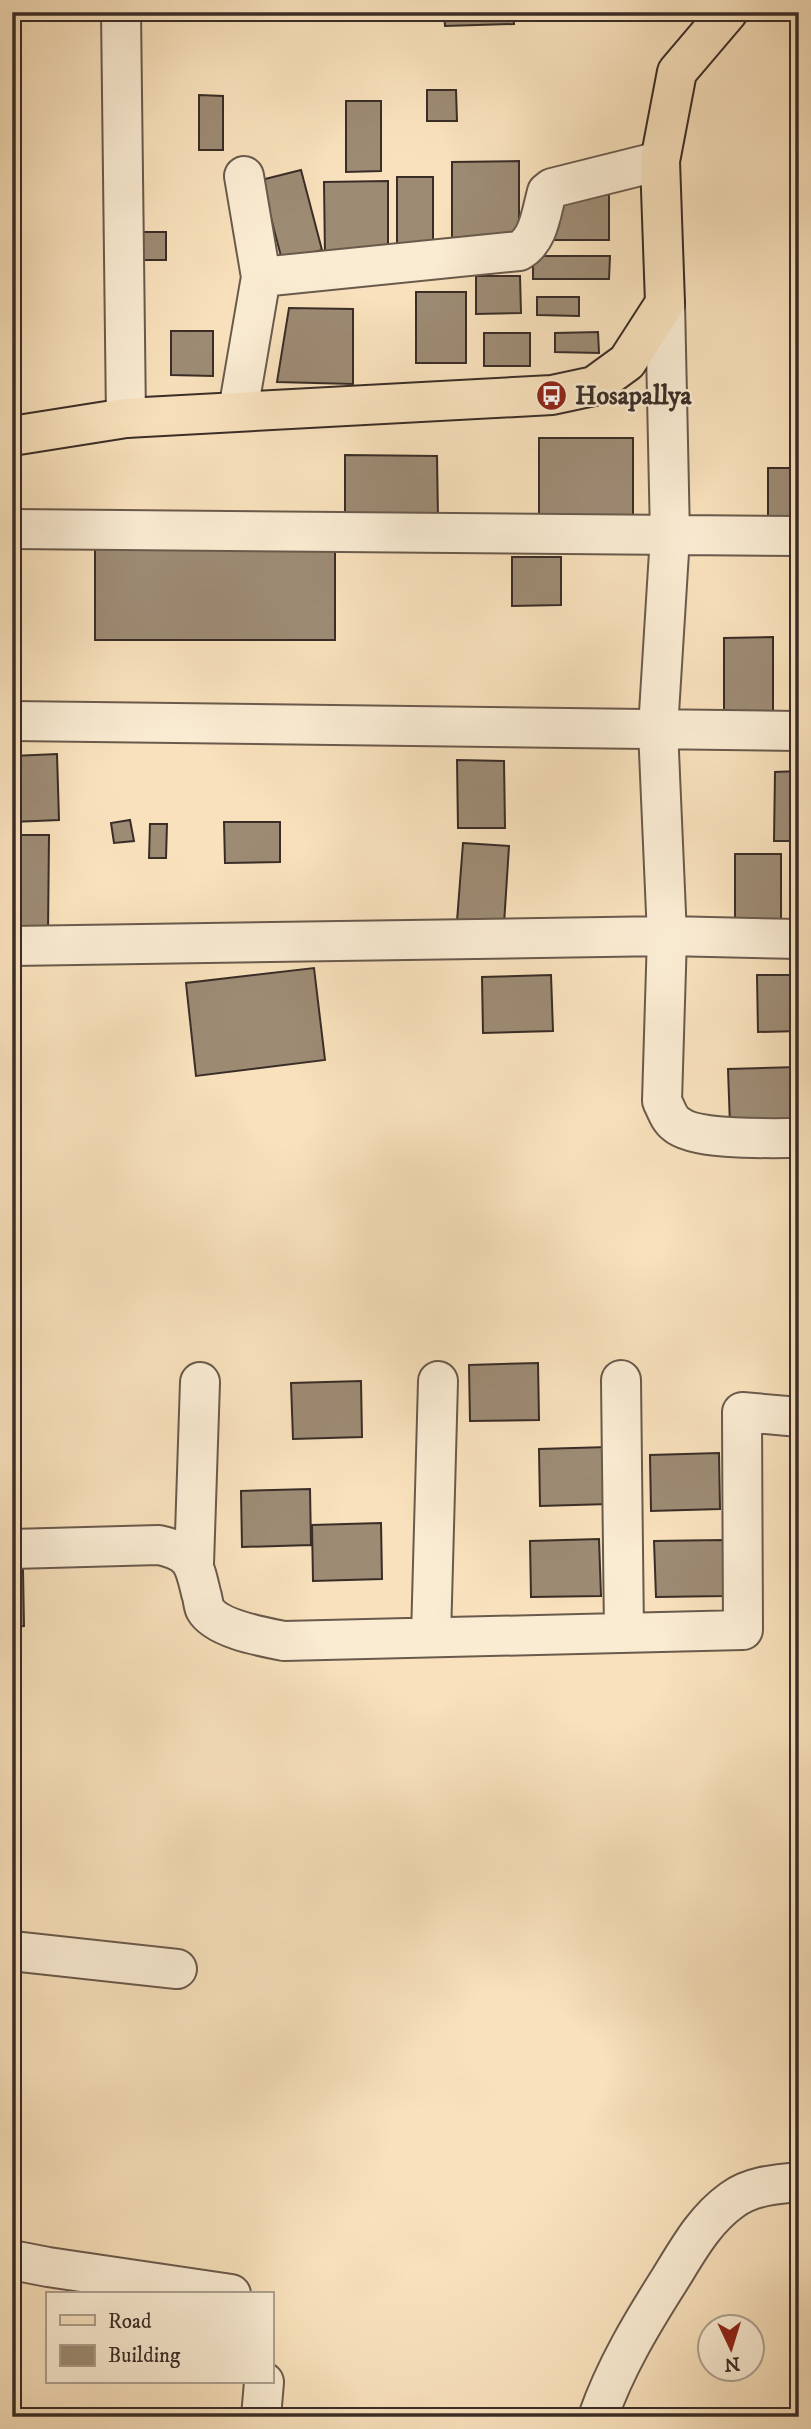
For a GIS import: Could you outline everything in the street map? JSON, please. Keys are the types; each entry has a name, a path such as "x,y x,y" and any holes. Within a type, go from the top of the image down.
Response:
{"main road":[{"path":"12,436 126,418 552,395 594,386 627,362 665,303 660,161 677,72 728,12"}],"street":[{"path":"121,12 126,418"},
{"path":"261,277 519,251 527,247 533,239 547,192 552,188 660,161"},
{"path":"238,411 261,277 244,176"},
{"path":"665,303 670,536 658,729 667,936 662,1101 674,1123 683,1130 712,1136 799,1138"},
{"path":"12,530 799,536"},
{"path":"12,721 799,730"},
{"path":"12,946 667,936 799,939"},
{"path":"621,1380 624,1633"},
{"path":"431,1637 438,1381"},
{"path":"200,1382 194,1564 206,1610 224,1624 250,1635 284,1641 743,1630 743,1412 799,1417"},
{"path":"12,1549 159,1545 181,1552 194,1564"},
{"path":"12,1951 177,1969"},
{"path":"598,2417 608,2388 640,2327 704,2225 734,2198 768,2184 799,2182"},
{"path":"12,2260 217,2292"},
{"path":"261,2417 264,2384"}],"building":[{"path":"444,12 513,12 514,24 445,26"},
{"path":"427,90 456,90 457,121 427,121"},
{"path":"199,95 223,96 223,150 199,150"},
{"path":"346,101 381,101 381,171 346,172"},
{"path":"519,161 519,240 452,240 452,162"},
{"path":"301,170 322,250 282,260 261,180"},
{"path":"397,177 433,177 433,248 397,248"},
{"path":"388,181 388,257 325,257 324,182"},
{"path":"609,194 609,240 541,240 558,200"},
{"path":"135,232 166,232 166,260 135,260"},
{"path":"533,256 610,256 609,279 533,279"},
{"path":"476,276 520,276 521,313 476,314"},
{"path":"416,292 466,292 466,363 416,363"},
{"path":"537,297 579,297 579,316 537,315"},
{"path":"289,308 353,309 353,384 277,382"},
{"path":"171,331 213,331 213,376 171,375"},
{"path":"598,332 599,353 555,352 555,333"},
{"path":"484,333 530,333 530,366 484,366"},
{"path":"539,438 633,438 633,525 539,526"},
{"path":"345,455 437,456 438,519 345,520"},
{"path":"768,468 799,468 799,517 768,517"},
{"path":"335,545 335,640 95,640 95,546"},
{"path":"512,557 561,557 561,605 512,606"},
{"path":"773,637 773,714 724,714 724,638"},
{"path":"57,754 59,820 12,822 12,756"},
{"path":"457,760 504,761 505,828 458,828"},
{"path":"799,771 799,841 774,841 775,772"},
{"path":"130,820 134,841 114,843 111,823"},
{"path":"224,822 280,822 280,862 225,863"},
{"path":"150,824 167,824 166,858 149,858"},
{"path":"12,835 49,835 48,933 12,933"},
{"path":"463,843 509,846 504,924 457,921"},
{"path":"735,854 781,854 781,922 735,922"},
{"path":"314,968 325,1060 196,1076 186,983"},
{"path":"551,975 553,1031 483,1033 482,977"},
{"path":"757,975 799,975 799,1031 758,1032"},
{"path":"797,1067 799,1124 730,1125 728,1069"},
{"path":"538,1363 539,1420 470,1421 469,1365"},
{"path":"361,1381 362,1437 293,1439 291,1383"},
{"path":"608,1447 609,1504 540,1506 539,1449"},
{"path":"719,1453 720,1509 651,1511 650,1455"},
{"path":"310,1489 311,1545 242,1547 241,1491"},
{"path":"381,1523 382,1579 313,1581 312,1525"},
{"path":"599,1539 601,1596 531,1597 530,1541"},
{"path":"723,1540 725,1596 656,1597 654,1541"},
{"path":"23,1570 24,1626 12,1627 12,1571"}],"place":[{"name":"Hosapallya","path":"552,395"}]}
